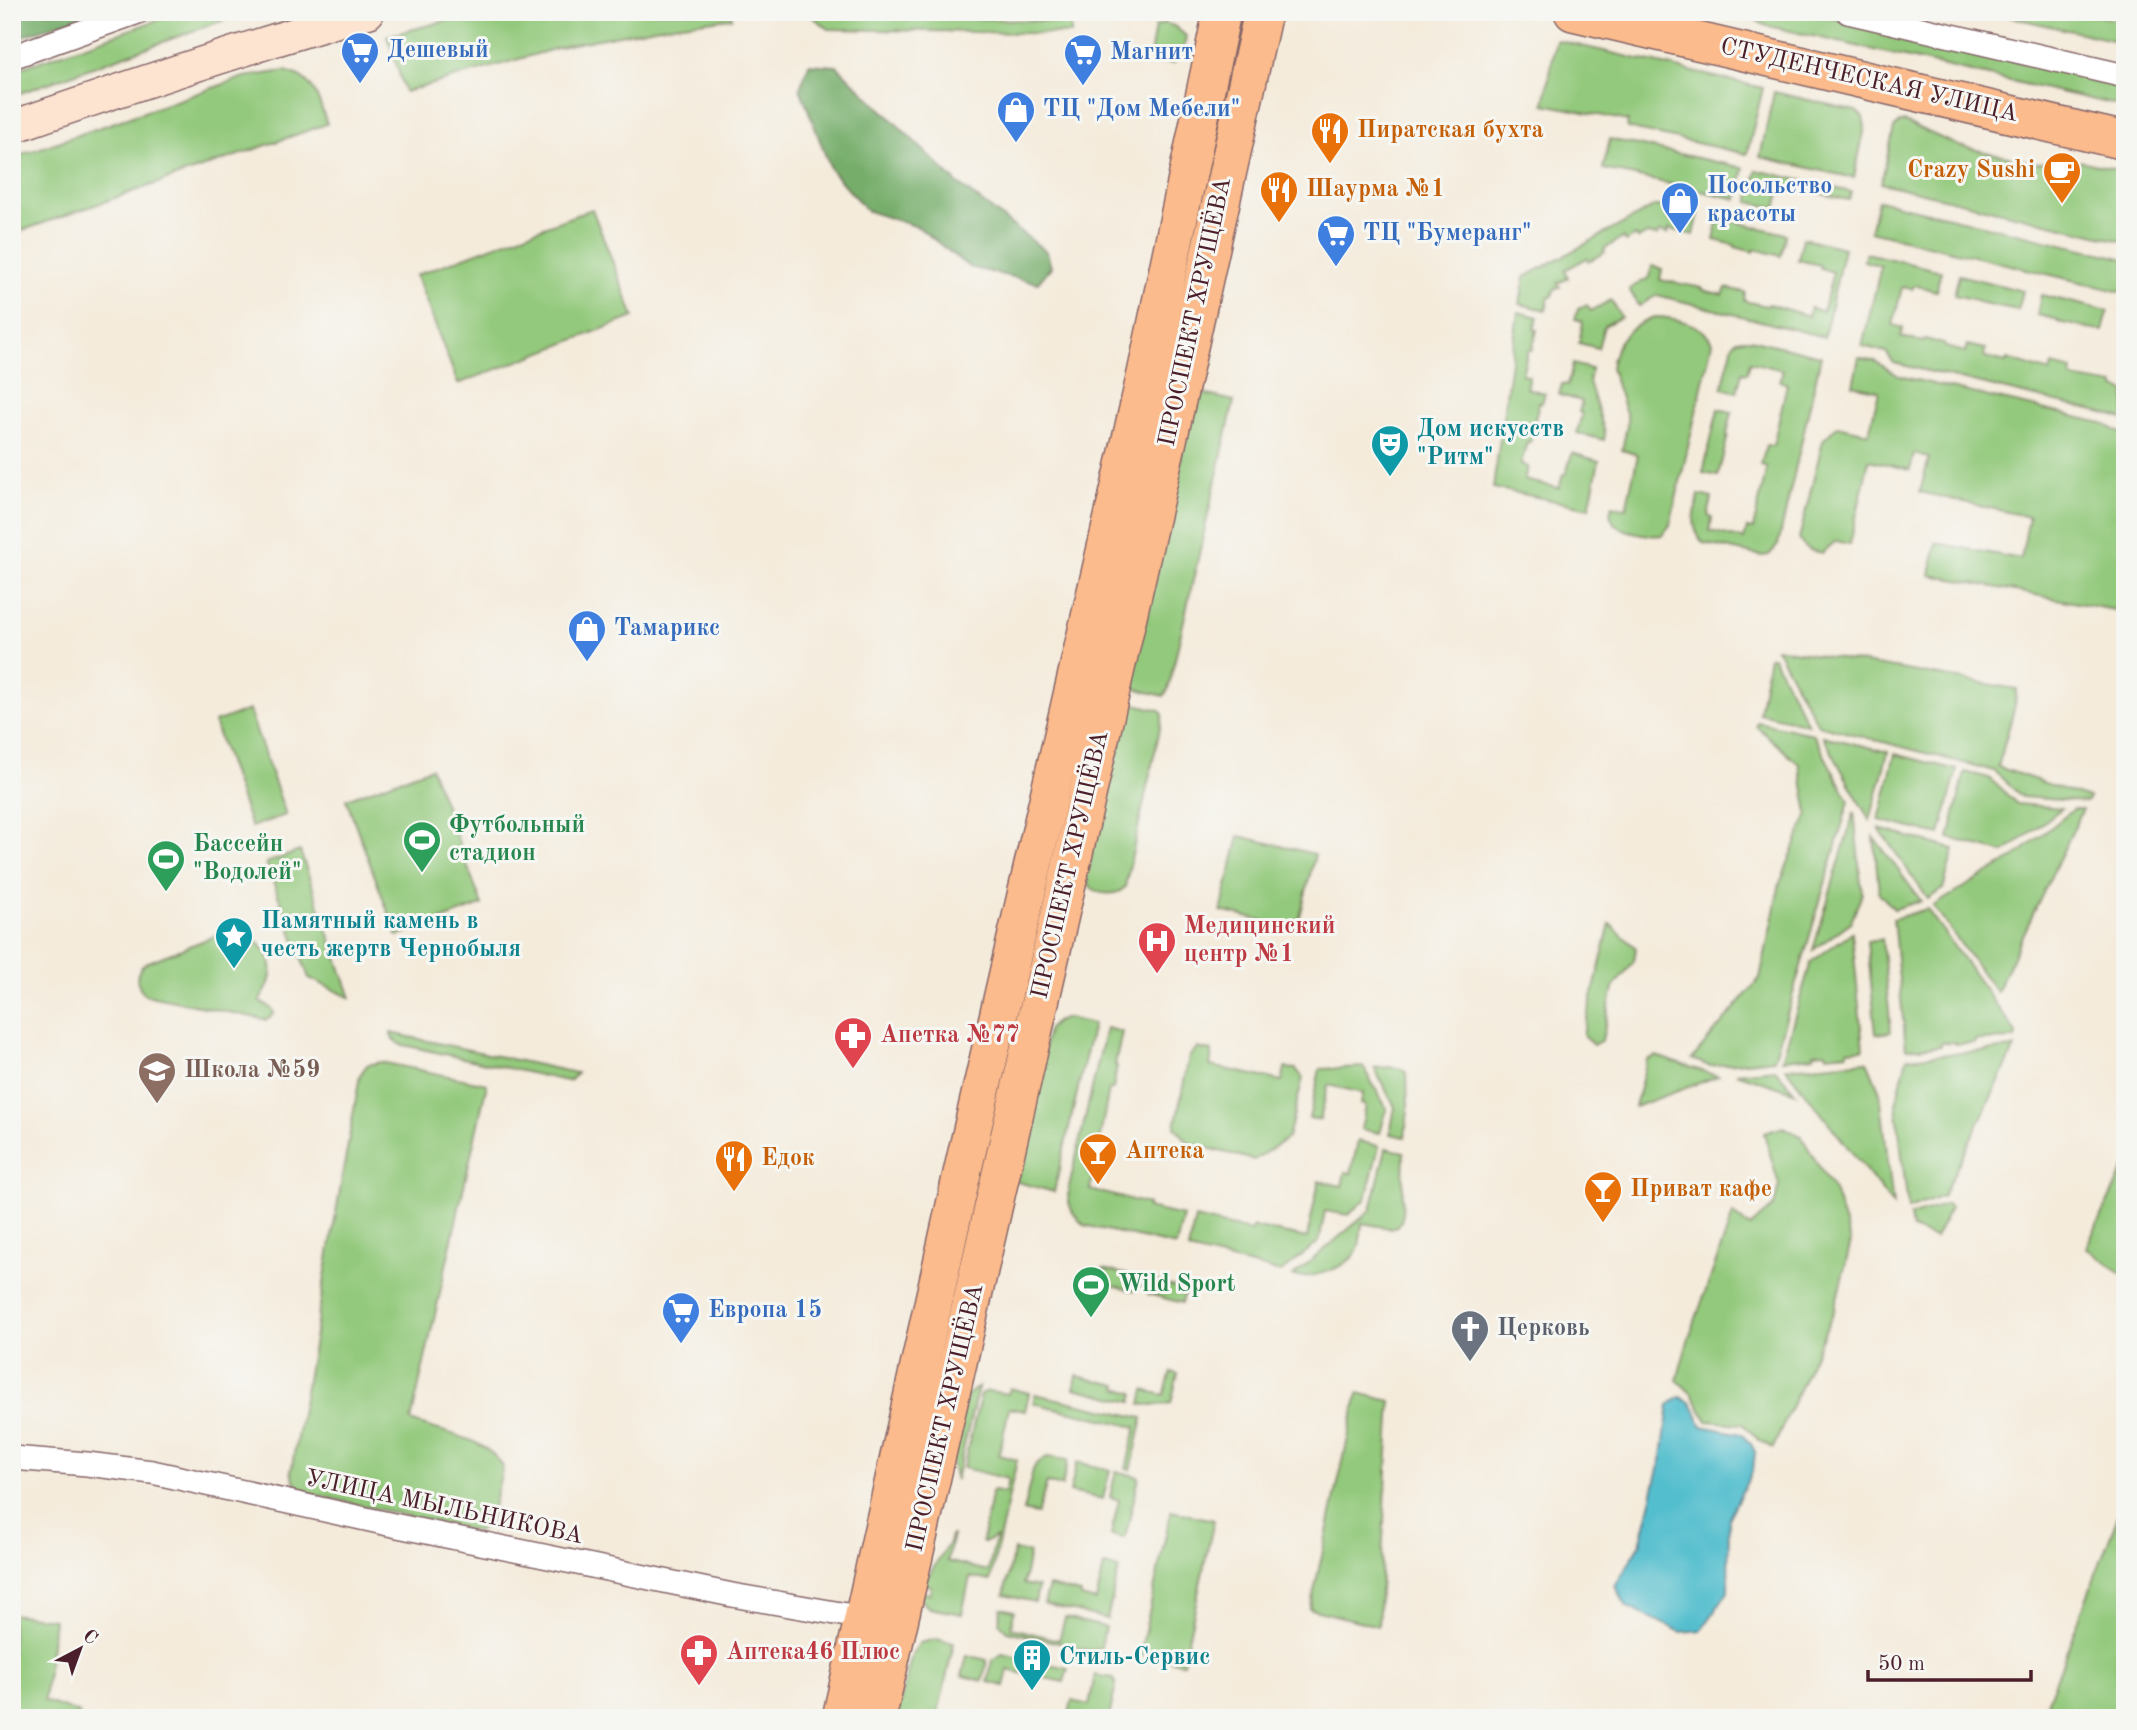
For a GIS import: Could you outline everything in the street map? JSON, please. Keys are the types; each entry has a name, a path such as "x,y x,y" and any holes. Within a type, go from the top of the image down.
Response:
{"main road":[{"path":"12,127 112,92 368,12"},
{"name":"ПРОСПЕКТ ХРУЩЁВА","path":"877,1718 882,1620 931,1312 1146,373 1222,12"},
{"name":"ПРОСПЕКТ ХРУЩЁВА","path":"841,1718 882,1620 1181,383 1263,12"},
{"name":"СТУДЕНЧЕСКАЯ УЛИЦА","path":"1573,12 2125,141"}],"street":[{"path":"12,57 138,12"},
{"path":"1848,12 2125,76"},
{"name":"УЛИЦА МЫЛЬНИКОВА","path":"12,1458 152,1472 732,1595 882,1620"}],"green space":[{"path":"12,12 93,12 12,40"},
{"path":"180,12 246,12 12,96 12,71"},
{"path":"480,12 731,12 732,18 665,26 568,45 405,92 387,36"},
{"path":"806,12 1071,22 1071,34 829,29"},
{"path":"1743,12 1803,12 2125,86 2125,107 1764,25"},
{"path":"1988,12 2081,12 2125,22 2125,43"},
{"path":"1164,23 1174,26 1186,36 1183,54 1173,63 1158,62 1150,55 1155,27"},
{"path":"1556,40 1763,88 1747,154 1627,128 1628,121 1544,104"},
{"path":"809,64 837,66 957,183 1047,252 1051,267 1038,283 969,267 918,227 867,211 831,170 800,88"},
{"path":"285,71 303,78 314,90 327,124 12,234 12,158 244,77"},
{"path":"1774,92 1856,111 1863,117 1865,127 1854,178 1760,157"},
{"path":"1905,122 1959,146 2035,163 2080,161 2125,171 2125,242 1881,183 1894,128"},
{"path":"1610,139 1744,168 1737,199 1603,169"},
{"path":"1757,170 1851,192 1849,200 1782,185 1776,208 1749,202"},
{"path":"1878,200 2125,259 2125,293 1870,231"},
{"path":"1655,206 1699,213 1694,235 1669,229 1668,234 1647,234 1638,239 1636,236 1625,242 1623,238 1589,261 1587,258 1565,270 1568,278 1558,283 1560,287 1549,297 1546,310 1520,304 1525,277"},
{"path":"592,209 634,317 458,384 416,275"},
{"path":"1719,218 1786,234 1781,256 1755,249 1754,252 1714,240"},
{"path":"1803,238 1844,248 1824,337 1657,295 1639,306 1629,289 1650,277 1652,266 1662,269 1660,280 1703,288 1723,295 1726,288 1745,292 1744,301 1767,306 1769,304 1808,316 1810,308 1823,311 1833,272 1820,268 1820,265 1798,260"},
{"path":"1866,253 1941,271 1936,291 1914,285 1912,289 1902,287 1893,325 1903,328 1901,337 1923,342 1925,339 1965,352 1967,345 1985,349 1984,357 2006,362 2007,359 2050,372 2052,365 2072,370 2071,378 2115,385 2115,388 2125,391 2125,420 1894,363 1886,352 1862,346 1881,266 1864,261"},
{"path":"1959,275 2023,291 2018,310 1954,295"},
{"path":"2041,295 2108,311 2103,331 2037,315"},
{"path":"1611,300 1621,317 1604,326 1598,348 1579,343 1583,322 1575,319 1578,309 1587,305 1591,311"},
{"path":"1518,312 1538,317 1532,350 1528,350 1522,374 1529,376 1526,388 1545,393 1542,403 1539,402 1530,442 1527,442 1521,464 1528,467 1524,480 1559,488 1572,453 1599,461 1589,508 1493,488"},
{"path":"1654,317 1670,318 1696,326 1709,336 1712,343 1670,525 1662,535 1638,533 1619,527 1610,513 1612,506 1626,508 1638,455 1622,450 1627,417 1611,368 1613,358 1619,342 1630,330"},
{"path":"1743,339 1821,356 1778,545 1769,555 1762,556 1703,543 1695,525 1699,495 1712,498 1708,516 1712,518 1710,531 1744,539 1747,528 1753,529 1767,467 1761,465 1766,445 1773,446 1787,384 1780,381 1783,370 1750,362 1747,373 1742,372 1737,392 1722,388 1733,344"},
{"path":"1859,357 1875,361 1899,376 2102,423 2123,434 2125,612 1930,575 1936,543 2021,559 2029,517 1920,492 1929,458 1914,454 1910,470 1869,460 1850,544 1836,541 1822,553 1803,546 1799,539 1823,440 1837,426 1869,433 1879,391 1853,385"},
{"path":"1573,364 1591,369 1589,382 1605,433 1604,440 1577,433 1582,401 1559,395 1562,384 1568,385"},
{"path":"1195,392 1234,401 1168,690 1164,696 1136,689 1131,684"},
{"path":"1718,409 1732,412 1718,476 1703,473"},
{"path":"1776,648 2017,689 1998,767 2089,798 2087,802 2022,797 1994,771 1818,725"},
{"path":"1769,657 1773,657 1808,724 1759,713"},
{"path":"1130,703 1160,710 1163,715 1125,887 1107,894 1093,889 1085,874 1126,705"},
{"path":"249,710 286,815 251,827 214,722"},
{"path":"1757,722 1813,734 1849,801 1774,1059 1709,1066 1692,1059 1760,978 1780,883 1808,813 1799,764 1756,726"},
{"path":"1823,736 1888,752 1870,820 1862,807"},
{"path":"1895,754 1957,770 1940,835 1879,820"},
{"name":"Футбольный стадион","path":"431,768 482,905 397,936 346,799"},
{"path":"1965,772 1989,778 2017,804 2062,808 2004,853 1949,838"},
{"path":"2074,809 2083,809 1996,992 1933,906 2012,859"},
{"path":"1854,812 1862,893 1851,922 1813,950"},
{"path":"1879,829 1954,849 1943,889 1928,899"},
{"path":"1239,836 1315,854 1297,929 1221,911"},
{"path":"1874,837 1921,901 1894,909 1879,893"},
{"path":"300,851 351,998 309,978 266,863"},
{"path":"1927,909 2016,1033 2015,1039 1941,1043 1941,1046 1906,1049 1893,919"},
{"path":"1610,924 1636,948 1634,961 1613,988 1602,1040 1593,1045 1583,1034"},
{"path":"236,932 258,943 270,959 270,979 259,1001 270,1007 274,1013 267,1020 145,995 142,991 138,974 146,963 220,934"},
{"path":"1852,932 1863,1049 1782,1059 1811,962"},
{"path":"1882,939 1891,1032 1876,1034 1867,941"},
{"path":"1067,1018 1093,1024 1054,1192 1014,1181 1048,1029"},
{"path":"1106,1028 1122,1032 1113,1089 1109,1089 1090,1190 1148,1204 1147,1208 1183,1216 1176,1246 1084,1225 1070,1206 1068,1191"},
{"path":"391,1033 577,1073 571,1080 566,1081 399,1044 392,1038"},
{"path":"1197,1048 1212,1051 1210,1066 1282,1081 1285,1068 1296,1069 1303,1078 1288,1138 1254,1160 1189,1143 1175,1127 1189,1057"},
{"path":"2015,1048 1943,1196 1908,1209 1896,1103 1907,1058"},
{"path":"1656,1056 1718,1076 1635,1107 1647,1060"},
{"path":"1867,1061 1880,1092 1893,1205 1786,1068"},
{"path":"381,1062 487,1084 411,1421 475,1442 495,1457 503,1467 489,1523 477,1532 303,1492 291,1472 360,1075 367,1065"},
{"path":"1363,1067 1387,1109 1380,1133 1361,1129 1366,1106 1361,1104 1363,1093 1328,1085 1320,1120 1309,1118 1320,1069"},
{"path":"1374,1068 1402,1069 1407,1074 1408,1109 1405,1137 1390,1134 1395,1107"},
{"path":"1775,1069 1796,1093 1736,1073"},
{"path":"1783,1127 1801,1136 1834,1191 1851,1242 1834,1311 1773,1448 1759,1440 1743,1424 1707,1421 1692,1394 1677,1380 1733,1214 1750,1227 1774,1206 1779,1185 1764,1133"},
{"path":"1358,1141 1379,1146 1366,1199 1348,1215 1325,1211 1319,1242 1281,1272 1188,1250 1195,1218 1251,1231 1253,1227 1307,1238 1319,1181 1342,1186 1345,1172 1351,1173"},
{"path":"1386,1148 1404,1152 1402,1219 1398,1226 1389,1228 1362,1223 1358,1247 1346,1262 1319,1274 1293,1276 1371,1210"},
{"path":"2125,1166 2125,1276 2086,1248"},
{"path":"1947,1204 1951,1207 1935,1238 1912,1229 1910,1216"},
{"path":"1103,1269 1145,1279 1144,1287 1137,1285 1135,1291 1101,1282"},
{"path":"1152,1281 1185,1290 1182,1303 1148,1294"},
{"path":"1171,1372 1178,1374 1171,1403 1151,1406 1141,1404 1144,1390 1164,1395"},
{"path":"1077,1376 1118,1385 1117,1388 1134,1393 1132,1402 1074,1388"},
{"path":"978,1387 956,1480 949,1453 967,1395"},
{"path":"1010,1388 1029,1393 1025,1411 1009,1408 999,1455 1017,1460 990,1581 970,1577 962,1614 929,1608 921,1600 921,1593 930,1594 931,1586 923,1584 949,1543 951,1535 947,1561 988,1571 996,1537 982,1542 992,1491 1005,1493 1008,1479 963,1468 981,1394 988,1391 1008,1394"},
{"path":"1358,1393 1391,1401 1378,1626 1310,1609"},
{"path":"1035,1394 1143,1418 1131,1470 1126,1469 1136,1427 1033,1403"},
{"path":"1047,1457 1068,1460 1062,1486 1047,1483 1037,1514 1023,1511 1033,1470 1036,1464"},
{"path":"1077,1462 1110,1470 1103,1499 1070,1492"},
{"path":"1116,1471 1139,1477 1125,1538 1111,1535 1119,1500 1110,1497"},
{"path":"2125,1497 2125,1718 2076,1718 2046,1706"},
{"path":"1171,1511 1214,1520 1183,1663 1140,1654"},
{"path":"1014,1550 1029,1553 1023,1584 1038,1587 1035,1602 1004,1595"},
{"path":"1104,1566 1119,1569 1107,1619 1044,1604 1049,1586 1081,1594 1081,1597 1096,1601"},
{"path":"1001,1608 1014,1611 1011,1628 1059,1640 1065,1618 1105,1627 1101,1647 1093,1651 1007,1631 999,1623"},
{"path":"12,1614 54,1619 44,1701 79,1713 78,1718 12,1718"},
{"path":"936,1639 954,1643 937,1718 897,1718 912,1654 920,1643"},
{"path":"1002,1654 1068,1668 1064,1682 1040,1677 1041,1670 1032,1665 1026,1667 1024,1674 1008,1670 1004,1686 988,1682 992,1660"},
{"path":"967,1655 987,1660 983,1681 962,1676"},
{"path":"1095,1675 1112,1678 1116,1684 1109,1718 1068,1718 1072,1701 1089,1705"}],"water":[{"path":"1680,1397 1691,1403 1702,1426 1741,1434 1755,1452 1753,1470 1729,1517 1728,1591 1702,1630 1681,1632 1627,1607 1615,1586 1640,1545 1662,1456 1669,1405"}],"place":[{"name":"Дешевый","path":"360,85"},
{"name":"Магнит","path":"1083,87"},
{"name":"ТЦ \"Дом Мебели\"","path":"1016,144"},
{"name":"Пиратская бухта","path":"1330,165"},
{"name":"Crazy Sushi","path":"2062,205"},
{"name":"Шаурма №1","path":"1279,224"},
{"name":"Посольство красоты","path":"1680,235"},
{"name":"ТЦ \"Бумеранг\"","path":"1336,268"},
{"name":"Дом искусств \"Ритм\"","path":"1390,478"},
{"name":"Тамарикс","path":"587,663"},
{"name":"Футбольный стадион","path":"422,874"},
{"name":"Бассейн \"Водолей\"","path":"166,893"},
{"name":"Памятный камень в честь жертв Чернобыля","path":"234,970"},
{"name":"Медицинский центр №1","path":"1157,975"},
{"name":"Апетка №77","path":"853,1070"},
{"name":"Школа №59","path":"157,1105"},
{"name":"Аптека","path":"1098,1186"},
{"name":"Едок","path":"734,1193"},
{"name":"Приват кафе","path":"1603,1224"},
{"name":"Wild Sport","path":"1091,1319"},
{"name":"Европа 15","path":"681,1345"},
{"name":"Церковь","path":"1470,1363"},
{"name":"Аптека46 Плюс","path":"699,1687"},
{"name":"Стиль-Сервис","path":"1032,1692"}]}
